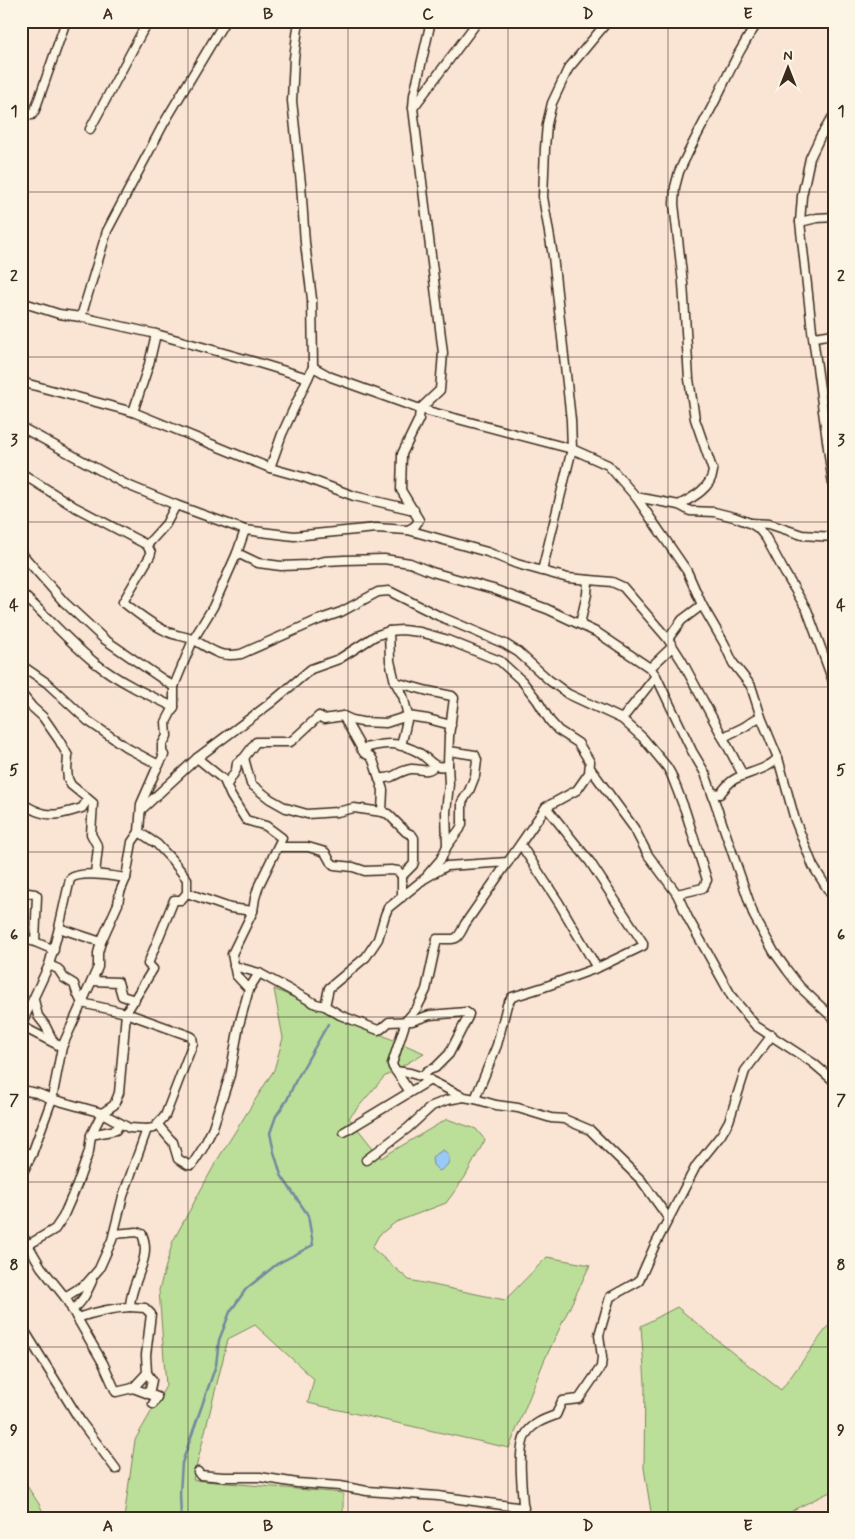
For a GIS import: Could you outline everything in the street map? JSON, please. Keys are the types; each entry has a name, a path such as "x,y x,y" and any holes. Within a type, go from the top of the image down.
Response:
{"street":[{"path":"21,114 32,115 35,110 66,21"},
{"path":"90,129 142,32 150,21"},
{"path":"81,317 107,231 164,123 225,21"},
{"path":"270,468 282,434 313,367 312,299 303,227 301,184 292,101 294,58 300,21"},
{"path":"408,530 415,526 419,520 401,490 402,454 419,419 420,409 440,390 444,353 413,108 414,94 431,21"},
{"path":"413,108 478,21"},
{"path":"542,571 572,449 571,420 553,256 543,197 544,148 552,103 568,68 608,21"},
{"path":"679,505 692,498 708,485 712,478 713,470 695,419 689,379 684,291 674,204 674,187 678,172 722,88 735,58 759,21"},
{"path":"834,115 820,137 810,158 802,196 800,222 812,330 834,492"},
{"path":"800,222 834,217"},
{"path":"21,302 59,314 81,317 156,334 308,378"},
{"path":"133,412 149,364 156,334"},
{"path":"814,337 834,334"},
{"path":"313,367 331,377 420,409 572,449 608,465 636,496 687,572 702,605 733,663 750,686 778,758 795,820 812,866 834,899"},
{"path":"21,382 133,412 270,468 306,478 354,496 414,510"},
{"path":"826,428 828,416 834,414"},
{"path":"21,427 125,484 245,530 294,536 376,528 408,530 487,552 517,564 568,578 612,582 623,587 668,639 743,775"},
{"path":"21,473 73,506 147,545 151,553 150,556 123,602 146,619 169,632 193,640 216,654 231,656 241,654 318,620 341,612 378,592 389,591 439,616 505,644 518,652 549,680 568,694 622,719 643,738 667,767 684,810 707,880 703,888 677,894"},
{"path":"636,496 679,505 690,511 714,512 734,517 758,528 766,538 807,610 833,679 834,692"},
{"path":"147,545 166,524 176,505"},
{"path":"750,523 769,524 802,535 834,537"},
{"path":"766,538 766,530 769,524"},
{"path":"21,1176 32,1154 52,1099 62,1047 98,967 98,954 101,942 118,904 120,892 126,878 132,842 138,832 141,804 164,755 162,745 167,736 166,722 174,708 174,687 193,640 212,606 237,553 245,530"},
{"path":"21,553 64,602 104,639 174,687"},
{"path":"237,553 258,563 281,566 307,565 326,561 384,559 410,563 432,572 493,589 547,609 598,633 650,668 656,676 692,751 705,773 754,916 774,952 800,987 834,1019"},
{"path":"580,624 587,594 588,580"},
{"path":"21,593 95,663 115,677 174,708"},
{"path":"668,639 682,620 702,605"},
{"path":"389,631 390,661 395,682 403,696 408,716 401,746"},
{"path":"141,810 197,758 311,670 339,659 375,636 389,631 420,632 446,639 500,662 522,681 558,730 578,743 590,762 589,773 577,790 546,807 466,924 460,936 448,940 437,939 426,990 417,1008 406,1021 392,1064 410,1092"},
{"path":"650,668 672,647"},
{"path":"21,665 47,683 88,721 129,749 159,765"},
{"path":"622,719 656,676"},
{"path":"395,682 428,692 454,697 448,764 447,846"},
{"path":"21,696 43,717 59,740 68,756 68,779 71,785 93,805 91,834 98,847 95,874"},
{"path":"227,785 236,770 237,763 244,758 256,742 290,742 319,716 324,719 343,716 362,722 386,722 408,716 428,718 451,725"},
{"path":"343,716 361,749 373,760 383,790 382,812"},
{"path":"723,738 754,719 761,717"},
{"path":"361,749 376,745 401,746 418,752 434,766 448,764"},
{"path":"424,879 441,859 447,846 460,829 462,824 462,802 473,784 477,760 475,755 449,751"},
{"path":"197,758 220,776 246,820 266,826 282,837 260,885 253,911 232,954 237,977 249,989"},
{"path":"244,758 252,784 270,800 292,811 307,814 337,812 354,808 388,814 414,838 413,865 402,876"},
{"path":"713,793 720,794 734,780 771,765 778,758"},
{"path":"379,779 406,770 430,771 434,766"},
{"path":"590,768 634,828 648,855 677,894 688,918 732,997 756,1026 813,1063 834,1081"},
{"path":"21,804 41,813 59,815 82,808 88,800"},
{"path":"475,1099 497,1045 507,1005 512,997 597,968 644,944 590,862 546,807"},
{"path":"28,1245 55,1229 63,1217 86,1160 91,1135 102,1113 114,1105 119,1093 126,1013 152,969 148,964 174,900 181,900 187,893 187,879 172,860 156,844 138,832"},
{"path":"521,845 559,902 597,968"},
{"path":"278,848 308,847 326,852 334,865 353,867 365,871 398,871 402,876 402,897"},
{"path":"325,1006 330,988 366,957 378,939 388,908 424,879 448,866 508,862"},
{"path":"62,1047 21,1026 34,1000 54,950 70,879 72,876 95,874 126,878"},
{"path":"21,892 35,894 36,896 34,942"},
{"path":"187,893 230,908 253,911"},
{"path":"59,928 101,942"},
{"path":"21,938 54,950"},
{"path":"49,965 58,969 64,978 74,984 82,1003"},
{"path":"234,966 259,973 316,1004 325,1006 340,1015 378,1030 389,1022 418,1020 430,1015 445,1013 466,1012 469,1014 449,1054 435,1068 427,1071 426,1079 410,1092 344,1132"},
{"path":"158,1125 170,1140 174,1142 178,1159 188,1165 192,1165 212,1130 230,1075 239,1025 249,989 259,973"},
{"path":"92,981 118,982 122,996 135,1000"},
{"path":"34,1000 38,1016 53,1041"},
{"path":"82,1003 126,1013 190,1036 193,1040 164,1116 158,1125 147,1129 118,1127 91,1135"},
{"path":"198,1472 200,1475 260,1477 367,1491 438,1496 524,1508 521,1454 526,1434 541,1420 556,1414 562,1401 579,1399 601,1367 600,1335 608,1301 612,1296 639,1281 696,1166 721,1135 729,1121 745,1071 772,1035"},
{"path":"396,1071 410,1073 426,1079 464,1098"},
{"path":"21,1090 102,1113 118,1127"},
{"path":"366,1160 408,1128 432,1106 448,1100 475,1099 496,1105 518,1108 551,1118 564,1119 590,1130 641,1180 669,1218"},
{"path":"72,1310 86,1296 94,1276 104,1259 114,1234 123,1196 147,1129"},
{"path":"21,1151 32,1154"},
{"path":"114,1234 136,1232 142,1234 145,1242 145,1254 130,1307"},
{"path":"21,1233 42,1267 65,1297 116,1392 133,1388 147,1373"},
{"path":"65,1297 82,1287 94,1276"},
{"path":"77,1318 98,1311 130,1307 145,1308 151,1314 147,1348 147,1373 152,1380 148,1394"},
{"path":"21,1325 81,1422 116,1469"},
{"path":"133,1388 156,1397 153,1404"}],"green space":[{"path":"274,989 424,1053 384,1077 349,1118 381,1158 447,1119 476,1129 485,1140 465,1177 446,1203 396,1222 379,1235 372,1248 409,1280 505,1300 547,1257 590,1265 544,1361 509,1448 308,1403 314,1379 255,1325 228,1339 193,1480 343,1493 343,1518 124,1518 135,1440 166,1386 159,1290 173,1241 216,1162 274,1070 283,1038"},
{"path":"677,1307 781,1390 829,1325 834,1324 834,1492 832,1491 793,1510 789,1518 652,1518 644,1468 645,1383 641,1326"},
{"path":"21,1477 39,1504 46,1518 21,1518"}],"water":[{"path":"443,1150 448,1156 449,1162 439,1171 433,1165 432,1157"}],"waterway":[{"path":"181,1518 182,1463 216,1365 219,1340 230,1312 246,1289 277,1264 313,1245 308,1215 281,1175 270,1133 276,1116 287,1100 295,1082 328,1024"}]}
